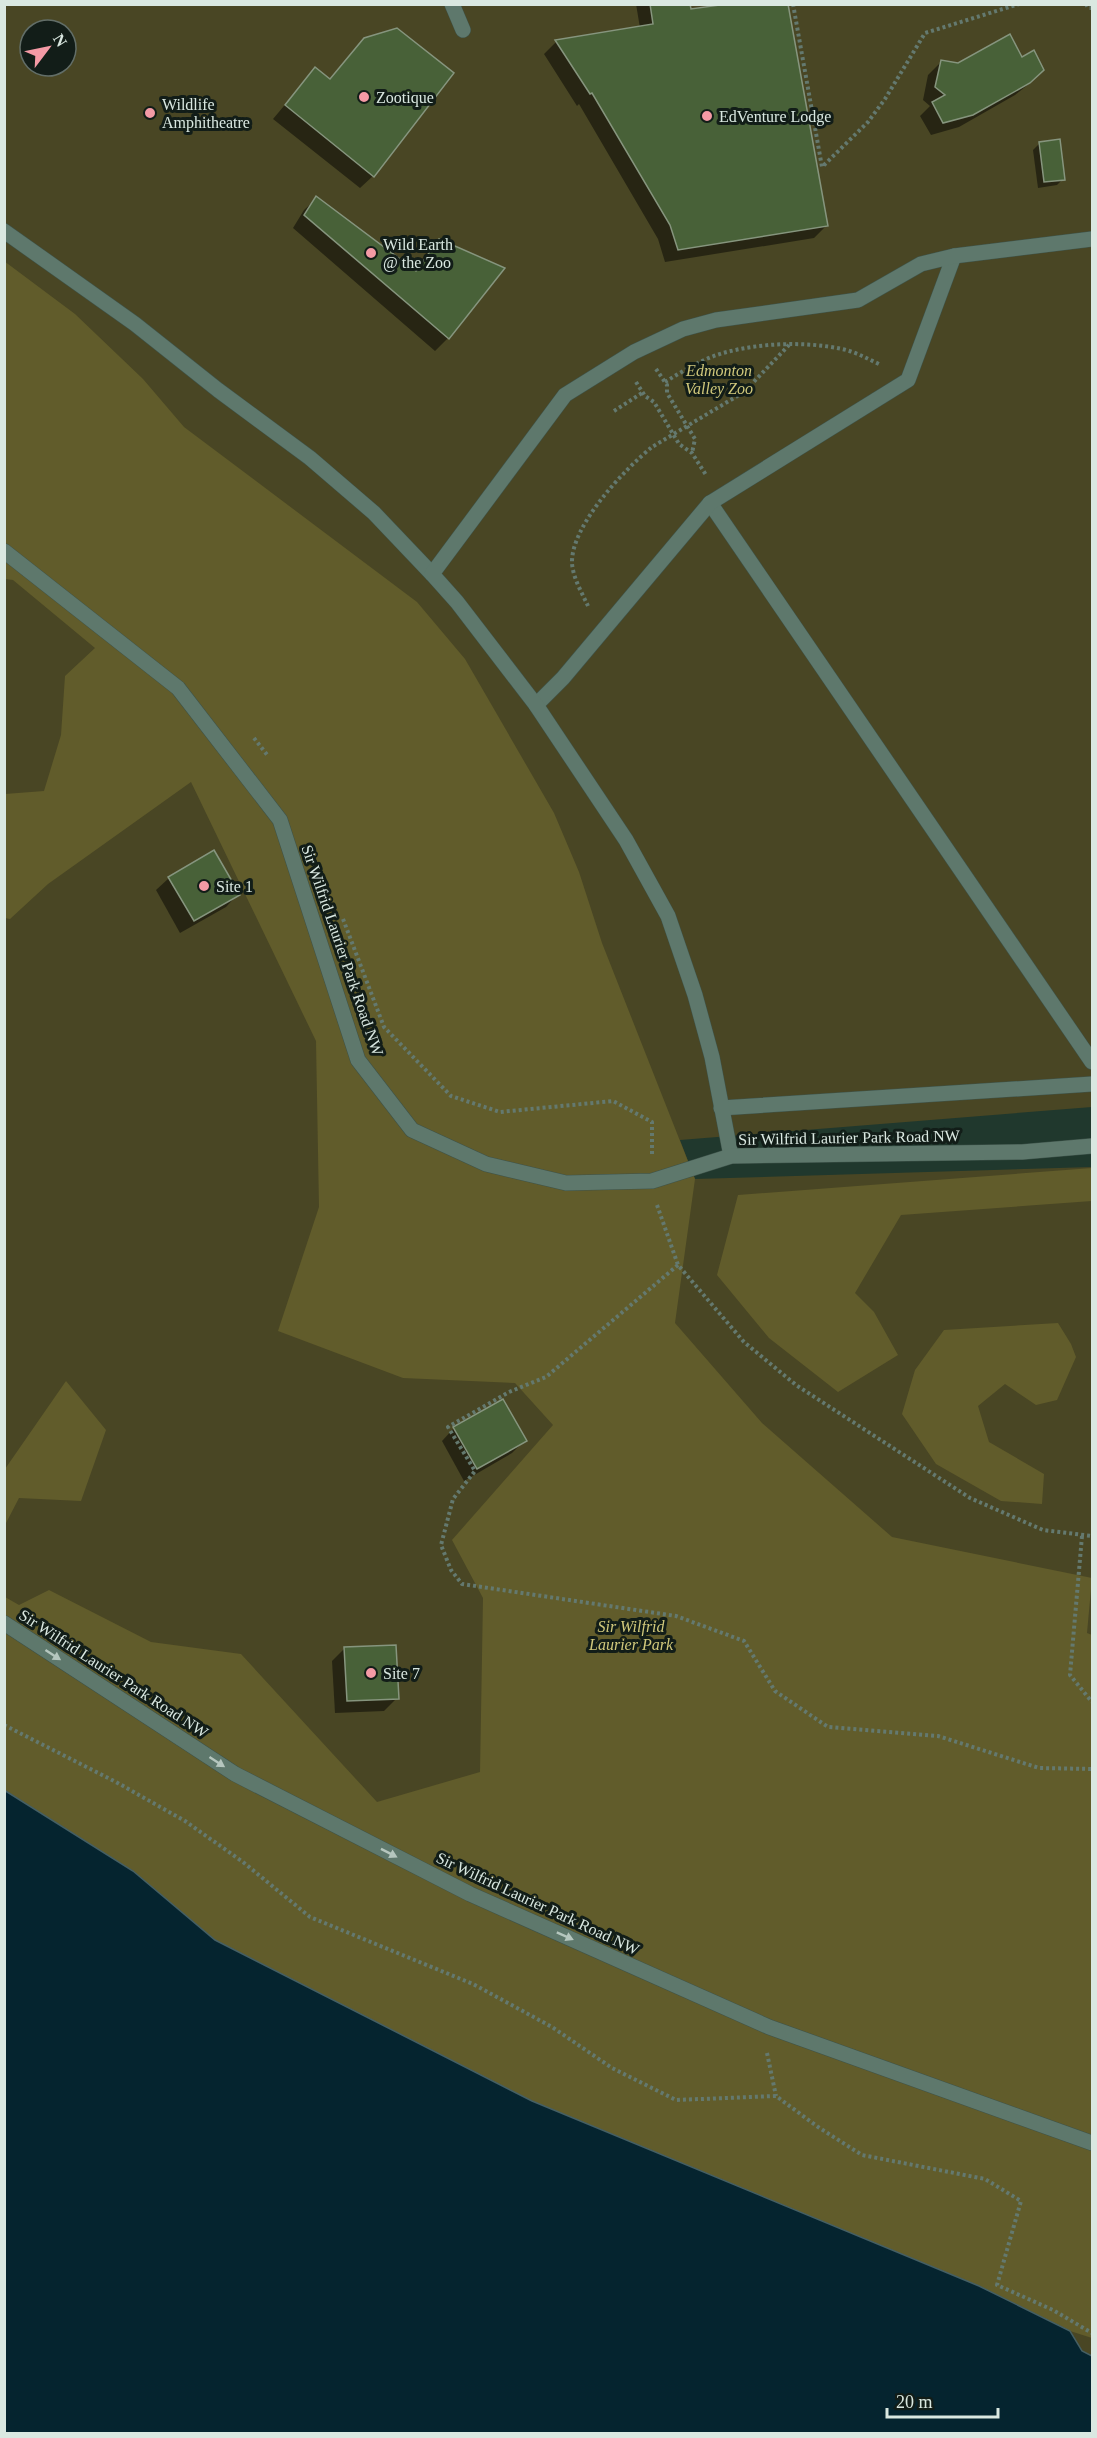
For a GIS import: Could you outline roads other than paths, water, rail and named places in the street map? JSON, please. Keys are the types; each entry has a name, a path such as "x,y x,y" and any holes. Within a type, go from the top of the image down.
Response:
{"street":[{"path":"452,4 463,30 463,4"},
{"path":"4,231 135,324 218,390 310,458 374,513 457,602 536,705 626,840 668,916 695,995 712,1057 731,1156"},
{"path":"432,574 557,404 571,390 634,352 683,329 716,320 858,300 921,264 954,256 1092,239"},
{"path":"536,705 563,678 710,503 908,380 954,256"},
{"path":"710,503 1092,1062"},
{"name":"Sir Wilfrid Laurier Park Road NW","path":"4,551 177,688 280,820 358,1060 412,1130 486,1164 566,1183 652,1181 731,1156 1022,1152 1092,1146"},
{"path":"721,1108 1092,1084"},
{"name":"Sir Wilfrid Laurier Park Road NW","path":"4,1623 235,1774 470,1894 770,2027 1092,2143"}],"water":[{"path":"4,1790 133,1871 215,1940 532,2101 979,2286 1070,2331 1082,2351 1092,2356 1092,2433 5,2433"}],"place":[{"name":"Zootique","path":"364,97"},
{"name":"Wildlife Amphitheatre","path":"150,113"},
{"name":"EdVenture Lodge","path":"707,116"},
{"name":"Wild Earth @ the Zoo","path":"371,253"},
{"name":"Site 1","path":"204,886"},
{"name":"Site 7","path":"371,1673"}],"park label":[{"name":"Edmonton Valley Zoo","path":"719,379"},
{"name":"Sir Wilfrid Laurier Park","path":"631,1635"}]}
